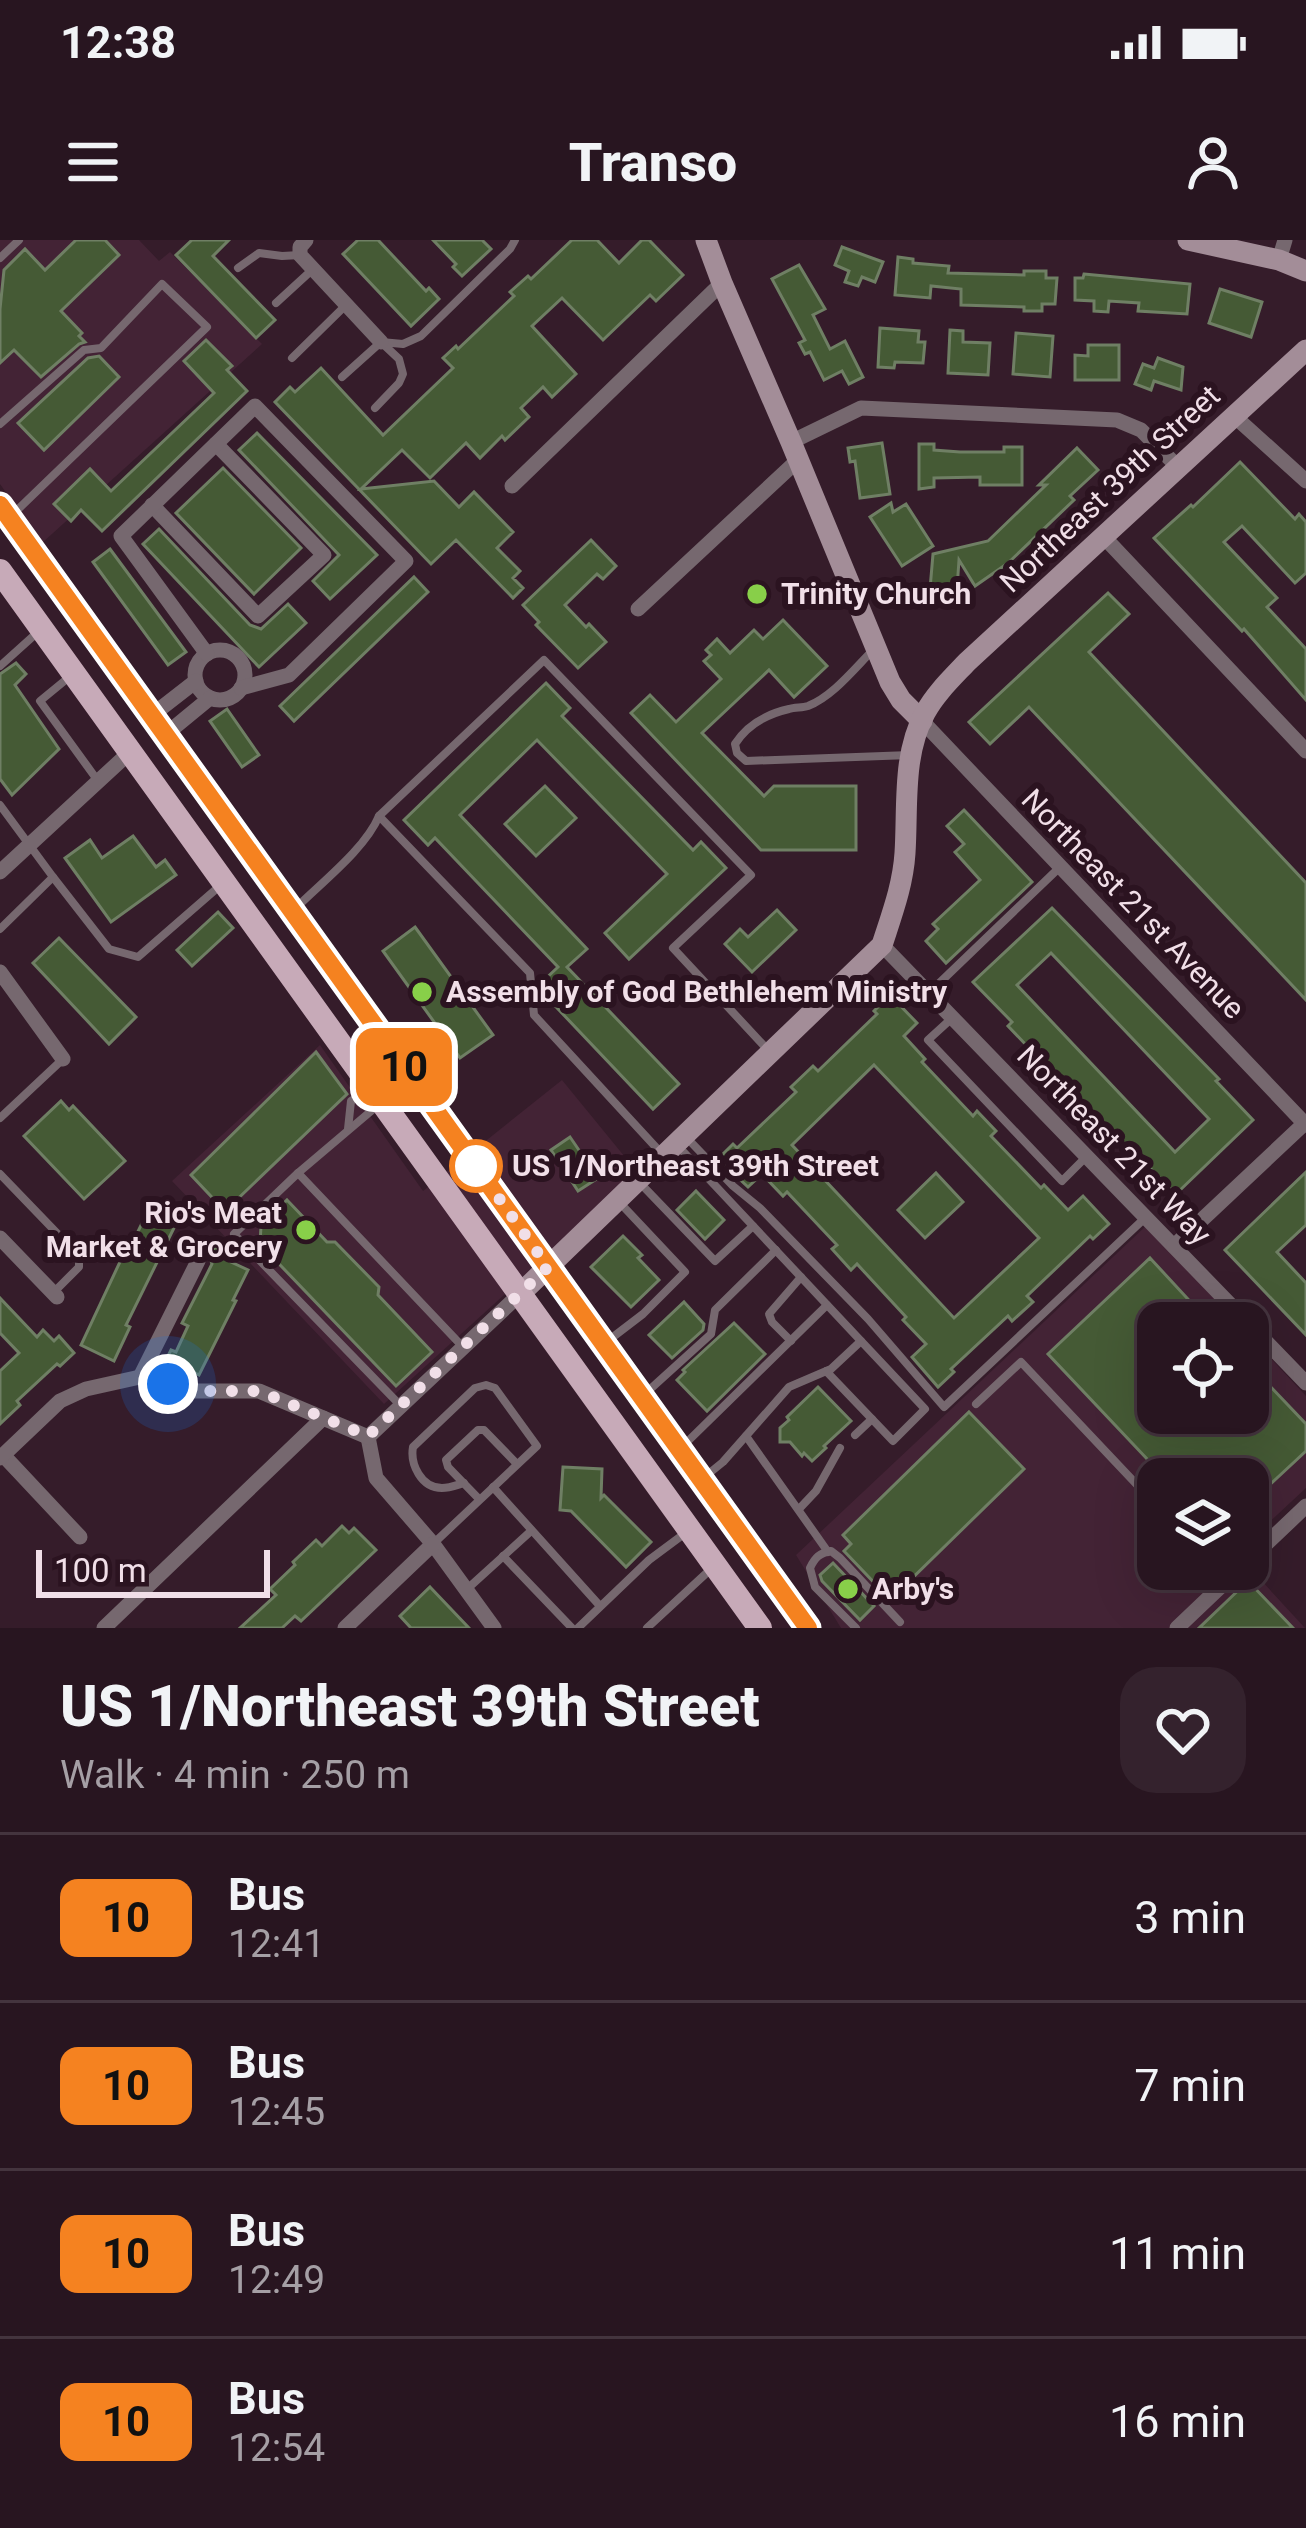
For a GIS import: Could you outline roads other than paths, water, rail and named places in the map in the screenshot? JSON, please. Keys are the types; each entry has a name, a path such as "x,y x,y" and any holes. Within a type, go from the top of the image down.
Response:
{"main road":[{"path":"5,512 808,1628"},
{"path":"5,588 42,628 716,1565 755,1626"},
{"path":"80,682 136,726 158,725"},
{"path":"130,752 165,762 202,786"}],"street":[{"path":"706,240 890,682 922,721"},
{"path":"1188,240 1283,247 1306,271"},
{"path":"303,244 312,270 381,342"},
{"path":"512,486 722,283"},
{"name":"Northeast 39th Street","path":"520,1294 882,945 901,883 911,755 922,721 941,690 1306,350"},
{"path":"158,725 210,698 230,698 241,688 289,675 406,561 255,406 122,536 207,654"},
{"path":"638,609 795,451 861,408 1117,420 1142,430 1177,466"},
{"path":"1233,415 1306,482"},
{"path":"152,505 258,616 324,555 216,444"},
{"path":"1103,536 1306,751"},
{"path":"158,725 196,681 197,666 207,654 222,650 238,657 245,672 241,688"},
{"path":"196,681 210,698"},
{"name":"Northeast 21st Avenue","path":"922,721 1306,1123"},
{"path":"0,872 130,752"},
{"name":"Northeast 21st Way","path":"882,945 1306,1383"},
{"path":"0,972 63,1060"},
{"path":"1174,1246 1306,1123"},
{"path":"0,1238 55,1295"},
{"path":"140,1378 198,1261"},
{"path":"368,1436 520,1294"},
{"path":"80,1538 2,1456 60,1401 86,1389 140,1378 195,1391 259,1391 368,1436"},
{"path":"104,1628 323,1418"},
{"path":"368,1436 376,1478 433,1544 494,1628"},
{"path":"1269,1541 1306,1506"},
{"path":"345,1628 433,1544"},
{"path":"1177,1628 1212,1590"}],"lane":[{"path":"0,258 19,240"},
{"path":"342,377 381,342 403,344 421,336 515,240"},
{"path":"238,268 259,253 303,244"},
{"path":"276,303 312,270"},
{"path":"0,424 84,350 101,348 162,284 207,327 5,512"},
{"path":"292,358 346,304"},
{"path":"375,408 403,374 399,359 381,342"},
{"path":"0,666 42,628"},
{"path":"876,647 830,692 808,706 788,709 742,732 735,744 737,753 746,761 911,755"},
{"path":"292,911 362,842 379,816 544,660 751,875 673,949 770,1053"},
{"path":"80,682 40,701 98,782"},
{"path":"0,805 109,949 138,957 224,883"},
{"path":"379,816 530,973 534,1015 676,1145 925,1408 893,1441 826,1371"},
{"path":"929,993 1060,867"},
{"path":"0,929 53,877"},
{"path":"952,1018 928,1040 1061,1181 1087,1156"},
{"path":"0,1118 63,1060"},
{"path":"347,1130 351,1101 376,1095"},
{"path":"376,1095 347,1130 235,1234 401,1406"},
{"path":"676,1145 760,1208 944,1407 1146,1217"},
{"path":"298,1173 463,1347"},
{"path":"0,1174 79,1256 79,1267 55,1295"},
{"path":"638,1181 715,1261 753,1226"},
{"path":"603,1344 685,1273 618,1201"},
{"path":"642,1397 711,1334 716,1310 776,1250"},
{"path":"791,1341 769,1313 801,1276"},
{"path":"680,1449 827,1305"},
{"path":"700,1479 720,1466 789,1387 826,1371 861,1341"},
{"path":"976,1404 1021,1363 1137,1485"},
{"path":"433,1544 537,1446 495,1388 486,1385 476,1388 413,1447 414,1468 430,1485 442,1488 464,1483"},
{"path":"855,1435 872,1419"},
{"path":"479,1499 446,1460 478,1430 484,1430 517,1464"},
{"path":"746,1436 828,1552 840,1558 901,1622"},
{"path":"799,1509 816,1491 840,1448"},
{"path":"493,1487 600,1606"},
{"path":"503,1556 575,1628 649,1560 690,1530"},
{"path":"466,1590 531,1531"},
{"path":"828,1552 814,1559 811,1576 826,1600 856,1628"},
{"path":"647,1628 716,1565"}],"place":[{"name":"Trinity Church","path":"757,594"},
{"name":"Assembly of God Bethlehem Ministry","path":"422,992"},
{"name":"US 1/Northeast 39th Street","path":"476,1166"},
{"name":"Rio's Meat Market & Grocery","path":"306,1230"},
{"name":"Arby's","path":"848,1589"}]}
